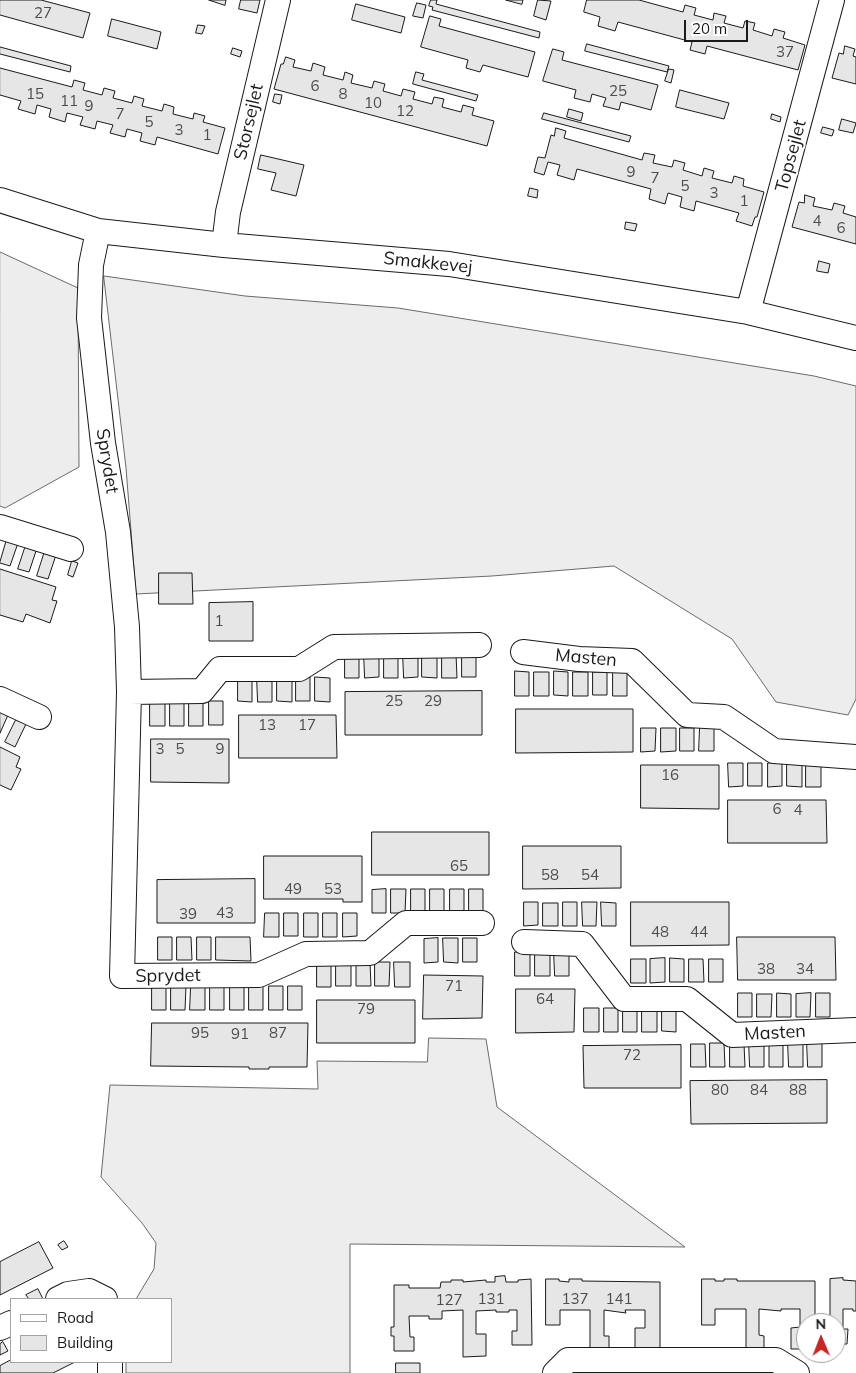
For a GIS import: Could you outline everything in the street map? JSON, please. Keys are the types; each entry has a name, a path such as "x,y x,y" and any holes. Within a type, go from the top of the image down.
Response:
{"street":[{"name":"Storsejlet","path":"224,244 228,212 278,0"},
{"name":"Topsejlet","path":"748,312 832,0"},
{"name":"Smakkevej","path":"0,200 98,231 450,264 748,312 856,338"},
{"name":"Sprydet","path":"98,231 91,265 89,318 103,443 118,532 127,627 129,692 122,976 259,975 306,954 370,953 406,923 482,923"},
{"path":"0,527 71,549"},
{"path":"129,692 202,690 220,670 299,669 334,647 479,645"},
{"name":"Masten","path":"523,652 632,661 687,715 724,717 774,752 856,757"},
{"path":"0,699 39,717"},
{"name":"Masten","path":"524,942 582,944 624,999 688,999 732,1035 856,1030"},
{"path":"60,1298 68,1294 89,1291 103,1298"},
{"path":"555,1373 568,1360 681,1366 776,1360 797,1373"}],"shaded area":[{"path":"0,252 78,288 79,467 5,508 0,506"},
{"path":"104,276 245,296 398,308 814,376 856,386 856,699 848,715 776,702 732,639 614,566 492,576 136,594 126,468"},
{"path":"429,1038 486,1039 497,1107 685,1247 350,1244 350,1373 126,1373 126,1363 172,1363 172,1298 137,1298 154,1269 156,1243 142,1223 101,1177 110,1085 318,1089 317,1061 427,1062"}],"building":[{"path":"0,0 41,0 90,13 83,38 0,15"},
{"path":"209,0 226,0 225,5"},
{"path":"241,0 260,0 257,13 239,9"},
{"path":"431,0 437,0 436,4 540,32 539,38 432,10 433,7 429,6"},
{"path":"506,0 523,0 522,4"},
{"path":"538,0 551,1 546,20 534,16"},
{"path":"587,0 639,0 683,12 685,5 696,8 694,15 713,20 714,13 726,16 724,23 743,28 745,21 755,23 753,30 772,36 774,29 785,32 783,38 805,45 798,70 707,46 705,54 690,50 692,42 618,22 615,31 598,26 600,17 584,12"},
{"path":"417,3 426,5 423,18 413,16"},
{"path":"356,4 405,17 401,33 352,20"},
{"path":"430,16 441,19 439,26 535,52 528,77 483,65 480,72 466,68 468,60 421,47"},
{"path":"112,19 161,32 157,49 108,36"},
{"path":"198,25 205,26 202,34 196,33"},
{"path":"587,44 669,66 667,72 585,51"},
{"path":"845,46 855,49 853,56 856,57 856,84 832,78 839,53 843,54"},
{"path":"0,47 71,66 70,72 0,54"},
{"path":"233,48 242,51 240,57 231,54"},
{"path":"553,49 564,52 562,60 658,85 651,110 621,102 619,110 603,106 606,98 592,94 590,102 574,98 576,90 543,81"},
{"path":"286,57 295,60 293,67 311,71 313,63 325,67 323,75 343,80 345,72 353,75 351,83 372,88 374,81 385,84 383,91 401,96 403,89 415,92 413,99 432,104 434,97 444,99 442,107 461,112 463,105 474,108 472,115 494,121 487,146 274,89 281,64 283,64"},
{"path":"0,68 72,87 74,80 85,83 83,90 102,95 104,88 115,91 113,98 132,103 134,96 144,99 142,106 162,111 164,104 174,107 173,114 193,119 194,113 205,116 203,122 225,128 218,154 157,137 155,145 140,141 142,133 127,129 125,137 110,133 113,125 97,121 95,129 80,125 83,117 67,113 65,122 49,117 51,109 37,105 35,114 18,109 21,101 0,95"},
{"path":"669,69 674,70 671,83 665,81"},
{"path":"416,72 424,74 422,80 478,95 476,101 413,84"},
{"path":"680,90 729,103 724,119 676,107"},
{"path":"275,94 282,95 280,104 273,102"},
{"path":"569,109 583,113 581,121 567,117"},
{"path":"544,113 631,136 629,142 542,119"},
{"path":"772,114 781,117 780,122 771,119"},
{"path":"842,119 856,123 853,133 839,130"},
{"path":"823,127 834,130 832,136 821,133"},
{"path":"556,128 566,131 564,138 642,160 644,153 655,155 653,163 672,167 674,160 685,163 683,170 702,176 704,168 714,171 712,178 732,183 734,176 744,179 743,186 764,192 757,217 755,217 752,226 736,221 739,213 696,201 694,211 680,207 682,197 668,193 665,204 649,199 651,189 577,169 574,180 557,175 560,165 548,162 544,175 534,172 538,157 545,158 551,135 554,136"},
{"path":"261,155 304,165 296,196 271,190 276,173 258,169"},
{"path":"530,188 538,190 537,198 528,196"},
{"path":"805,195 815,198 813,206 832,210 834,203 845,206 843,213 856,217 856,244 792,227 799,202 804,203"},
{"path":"626,222 637,224 635,231 625,229"},
{"path":"819,261 830,264 828,273 817,271"},
{"path":"7,539 18,543 10,566 0,563"},
{"path":"26,545 37,548 29,572 18,569"},
{"path":"45,551 56,555 48,579 37,576"},
{"path":"72,561 78,563 73,577 68,575"},
{"path":"0,569 56,587 52,600 57,601 50,623 26,614 23,622 0,615"},
{"path":"159,573 192,573 193,604 159,604"},
{"path":"253,602 253,641 209,641 209,603"},
{"path":"462,653 476,654 476,677 462,677"},
{"path":"345,654 359,654 359,678 345,678"},
{"path":"364,654 379,654 379,677 365,678"},
{"path":"384,654 398,654 398,678 384,678"},
{"path":"403,654 418,654 418,677 404,678"},
{"path":"422,654 437,654 437,678 422,677"},
{"path":"442,654 456,654 457,678 442,678"},
{"path":"515,671 529,672 529,696 515,696"},
{"path":"554,671 568,672 568,696 554,695"},
{"path":"534,672 549,672 549,696 534,696"},
{"path":"573,672 588,672 588,696 573,696"},
{"path":"593,672 607,672 607,695 593,695"},
{"path":"613,672 627,672 627,696 613,696"},
{"path":"296,677 310,677 310,701 296,701"},
{"path":"315,677 330,678 330,702 315,701"},
{"path":"238,678 252,678 252,702 238,701"},
{"path":"257,678 272,678 272,702 258,702"},
{"path":"277,678 292,678 292,702 277,701"},
{"path":"482,691 482,735 345,735 345,692"},
{"path":"209,701 223,701 223,725 209,725"},
{"path":"150,702 165,702 165,726 150,726"},
{"path":"170,702 184,702 184,726 170,726"},
{"path":"189,702 203,702 203,726 189,726"},
{"path":"516,709 633,709 633,752 516,753"},
{"path":"0,711 8,715 0,733"},
{"path":"239,715 336,715 337,758 239,758"},
{"path":"16,720 26,724 15,747 5,742"},
{"path":"700,727 714,727 714,751 699,751"},
{"path":"641,728 656,728 655,751 641,752"},
{"path":"661,728 676,728 676,751 661,752"},
{"path":"680,728 694,728 694,751 680,751"},
{"path":"151,739 229,739 229,783 151,782"},
{"path":"0,747 20,757 16,767 21,769 11,790 0,785"},
{"path":"728,763 743,763 743,786 729,787"},
{"path":"748,763 762,763 762,786 748,786"},
{"path":"768,763 782,763 782,786 768,787"},
{"path":"787,763 802,763 802,787 787,786"},
{"path":"806,763 821,763 821,787 806,787"},
{"path":"641,765 719,765 719,809 641,808"},
{"path":"728,800 826,800 827,843 728,843"},
{"path":"372,832 489,832 489,875 372,875"},
{"path":"523,846 621,846 621,888 523,889"},
{"path":"264,856 362,856 362,902 343,902 343,899 264,899"},
{"path":"255,879 255,923 157,923 157,880"},
{"path":"386,889 386,913 372,913 372,890"},
{"path":"391,889 406,889 405,913 391,913"},
{"path":"411,889 425,889 425,912 411,913"},
{"path":"430,889 444,889 444,913 430,913"},
{"path":"450,889 464,889 464,912 450,913"},
{"path":"469,889 483,889 483,913 469,913"},
{"path":"524,902 538,902 538,925 524,926"},
{"path":"563,902 577,902 577,926 563,926"},
{"path":"582,902 597,902 596,926 583,926"},
{"path":"601,902 616,903 616,926 602,926"},
{"path":"631,902 729,902 729,945 631,946"},
{"path":"543,903 558,903 558,926 543,926"},
{"path":"265,913 279,913 279,937 264,937"},
{"path":"284,913 298,913 298,936 284,936"},
{"path":"304,913 318,913 318,937 304,937"},
{"path":"323,913 337,913 337,937 323,937"},
{"path":"343,913 357,913 357,936 343,937"},
{"path":"158,937 172,937 172,960 158,960"},
{"path":"177,937 191,937 192,960 177,960"},
{"path":"197,937 211,937 211,960 197,960"},
{"path":"216,937 250,937 251,961 216,960"},
{"path":"737,937 835,937 836,980 738,980"},
{"path":"438,938 438,962 424,963 424,939"},
{"path":"443,938 458,938 458,963 444,962"},
{"path":"463,938 477,938 477,962 463,962"},
{"path":"515,952 530,952 530,976 515,976"},
{"path":"535,952 550,952 550,976 535,976"},
{"path":"554,952 569,952 569,976 555,976"},
{"path":"665,958 665,982 650,983 650,959"},
{"path":"670,958 684,959 684,982 670,982"},
{"path":"631,959 646,959 646,983 631,983"},
{"path":"689,959 703,959 704,982 689,982"},
{"path":"709,959 723,959 723,982 709,982"},
{"path":"336,962 351,962 351,986 336,986"},
{"path":"370,962 371,986 356,986 356,963"},
{"path":"375,962 390,962 389,986 375,986"},
{"path":"394,962 410,962 410,987 395,987"},
{"path":"317,963 331,963 331,987 317,987"},
{"path":"424,975 483,976 482,1018 423,1019"},
{"path":"152,986 166,986 166,1010 152,1010"},
{"path":"171,986 186,986 185,1010 171,1010"},
{"path":"191,986 205,986 205,1010 190,1010"},
{"path":"210,986 224,986 224,1010 210,1010"},
{"path":"230,986 244,986 244,1010 230,1010"},
{"path":"249,986 263,986 263,1010 249,1010"},
{"path":"269,986 283,986 283,1010 269,1010"},
{"path":"288,986 302,986 302,1010 288,1010"},
{"path":"516,989 575,989 574,1032 516,1033"},
{"path":"738,993 752,993 752,1017 738,1017"},
{"path":"777,993 791,994 791,1017 777,1017"},
{"path":"811,993 810,1017 796,1017 796,994"},
{"path":"816,993 830,993 830,1017 816,1017"},
{"path":"757,994 772,994 771,1017 757,1017"},
{"path":"317,1000 415,1000 415,1043 317,1043"},
{"path":"584,1008 599,1008 599,1032 584,1032"},
{"path":"604,1008 618,1008 618,1032 604,1032"},
{"path":"623,1008 637,1008 637,1032 623,1032"},
{"path":"642,1008 657,1008 657,1032 642,1032"},
{"path":"662,1008 676,1008 676,1032 662,1031"},
{"path":"152,1023 308,1023 307,1067 249,1069 249,1067 151,1066"},
{"path":"710,1043 724,1043 725,1067 710,1067"},
{"path":"749,1043 764,1043 764,1067 750,1067"},
{"path":"783,1043 783,1067 769,1067 769,1044"},
{"path":"788,1043 803,1043 803,1067 789,1067"},
{"path":"807,1043 822,1043 822,1067 808,1067"},
{"path":"691,1044 705,1044 706,1067 691,1067"},
{"path":"730,1044 744,1044 745,1067 730,1067"},
{"path":"681,1045 681,1088 584,1088 583,1046"},
{"path":"827,1080 827,1123 691,1124 690,1081"},
{"path":"64,1241 68,1247 62,1250 58,1245"},
{"path":"39,1242 53,1268 0,1295 0,1262"},
{"path":"505,1276 506,1282 531,1279 532,1345 512,1345 512,1331 517,1331 517,1310 509,1310 509,1312 496,1312 496,1310 476,1311 476,1334 486,1334 486,1356 463,1357 463,1310 442,1311 442,1319 429,1319 429,1316 409,1316 410,1337 414,1337 414,1351 394,1351 394,1336 391,1336 391,1327 394,1327 394,1285 409,1285 409,1288 440,1288 441,1282 451,1282 451,1280 463,1280 463,1282 486,1280 486,1282 495,1282 495,1277"},
{"path":"843,1278 843,1280 856,1281 856,1311 853,1311 853,1309 843,1309 843,1313 830,1313 830,1279"},
{"path":"546,1279 559,1279 559,1281 569,1282 569,1279 582,1279 582,1281 660,1282 660,1350 635,1350 635,1328 645,1328 645,1310 625,1310 626,1313 604,1310 604,1336 609,1336 609,1350 590,1350 590,1310 560,1310 560,1325 546,1325"},
{"path":"702,1279 715,1279 715,1281 737,1279 737,1281 815,1281 815,1313 800,1313 800,1309 781,1309 781,1311 759,1309 759,1335 764,1336 764,1350 746,1350 746,1309 715,1309 715,1325 702,1325"},
{"path":"38,1289 42,1298 28,1298 26,1295"},
{"path":"796,1327 796,1349 791,1349 791,1328"},
{"path":"846,1329 848,1329 847,1344"},
{"path":"3,1342 8,1351 0,1355 0,1344"},
{"path":"10,1361 10,1363 73,1363 53,1373 0,1373 0,1366"},
{"path":"396,1363 420,1363 420,1373 396,1373"}]}
